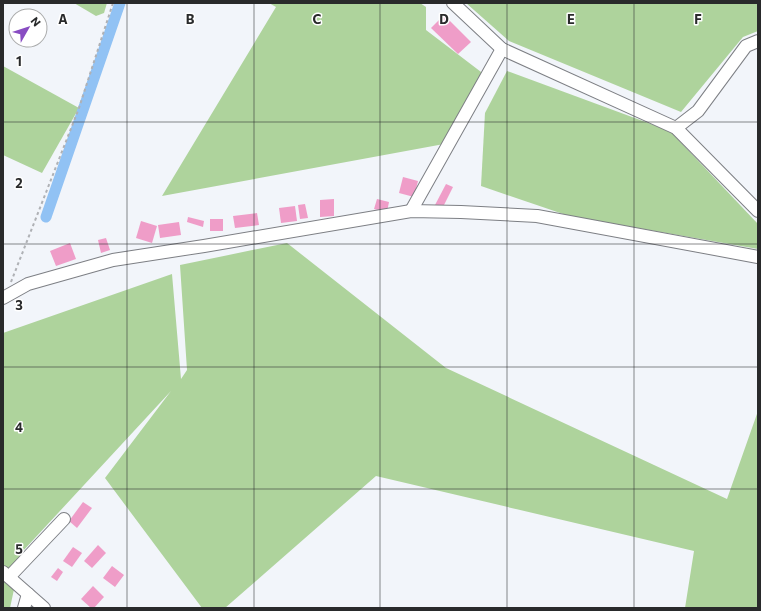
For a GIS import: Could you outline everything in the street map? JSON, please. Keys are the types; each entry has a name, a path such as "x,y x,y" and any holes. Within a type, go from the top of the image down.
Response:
{"street":[{"path":"453,3 502,49 676,128 758,211"},
{"path":"676,128 698,111 746,46 758,41"},
{"path":"411,212 502,49"},
{"path":"4,298 28,284 113,260 411,212 461,212 537,216 758,257"},
{"path":"44,608 6,575 64,519"},
{"path":"24,608 28,594"}],"path":[{"path":"4,298 79,108 112,3"}],"green space":[{"path":"74,3 107,3 104,13 96,16"},
{"path":"269,3 420,3 426,7 426,30 485,75 444,144 162,196 276,7"},
{"path":"466,3 758,3 758,31 743,37 681,112 509,41"},
{"path":"3,66 79,108 42,173 3,155"},
{"path":"507,71 670,131 758,224 758,249 569,216 481,186 485,113"},
{"path":"287,243 446,368 727,499 758,411 758,608 685,608 694,551 376,476 225,608 202,608 105,478 171,391 22,552 10,608 3,608 3,333 172,274 181,379 187,370 180,265"}],"building":[{"path":"444,15 471,42 458,54 431,28"},
{"path":"403,177 418,181 414,197 399,193"},
{"path":"446,184 453,187 442,209 435,205"},
{"path":"334,199 334,216 320,217 320,200"},
{"path":"377,199 389,202 387,212 374,209"},
{"path":"305,204 308,218 300,219 298,205"},
{"path":"295,206 297,221 281,223 279,208"},
{"path":"257,213 259,225 235,228 233,216"},
{"path":"188,217 204,221 203,227 187,222"},
{"path":"210,219 223,219 223,231 210,231"},
{"path":"141,221 157,226 152,243 136,238"},
{"path":"179,222 181,235 160,238 158,225"},
{"path":"106,238 110,250 101,253 98,240"},
{"path":"70,243 76,259 56,266 50,251"},
{"path":"83,502 92,508 77,528 69,521"},
{"path":"98,545 106,553 92,568 84,561"},
{"path":"73,547 82,553 72,567 63,561"},
{"path":"112,566 124,575 115,587 103,578"},
{"path":"58,568 63,572 57,581 51,577"},
{"path":"93,586 104,597 94,608 91,608 81,599"}],"waterway":[{"path":"46,217 120,3"}]}
